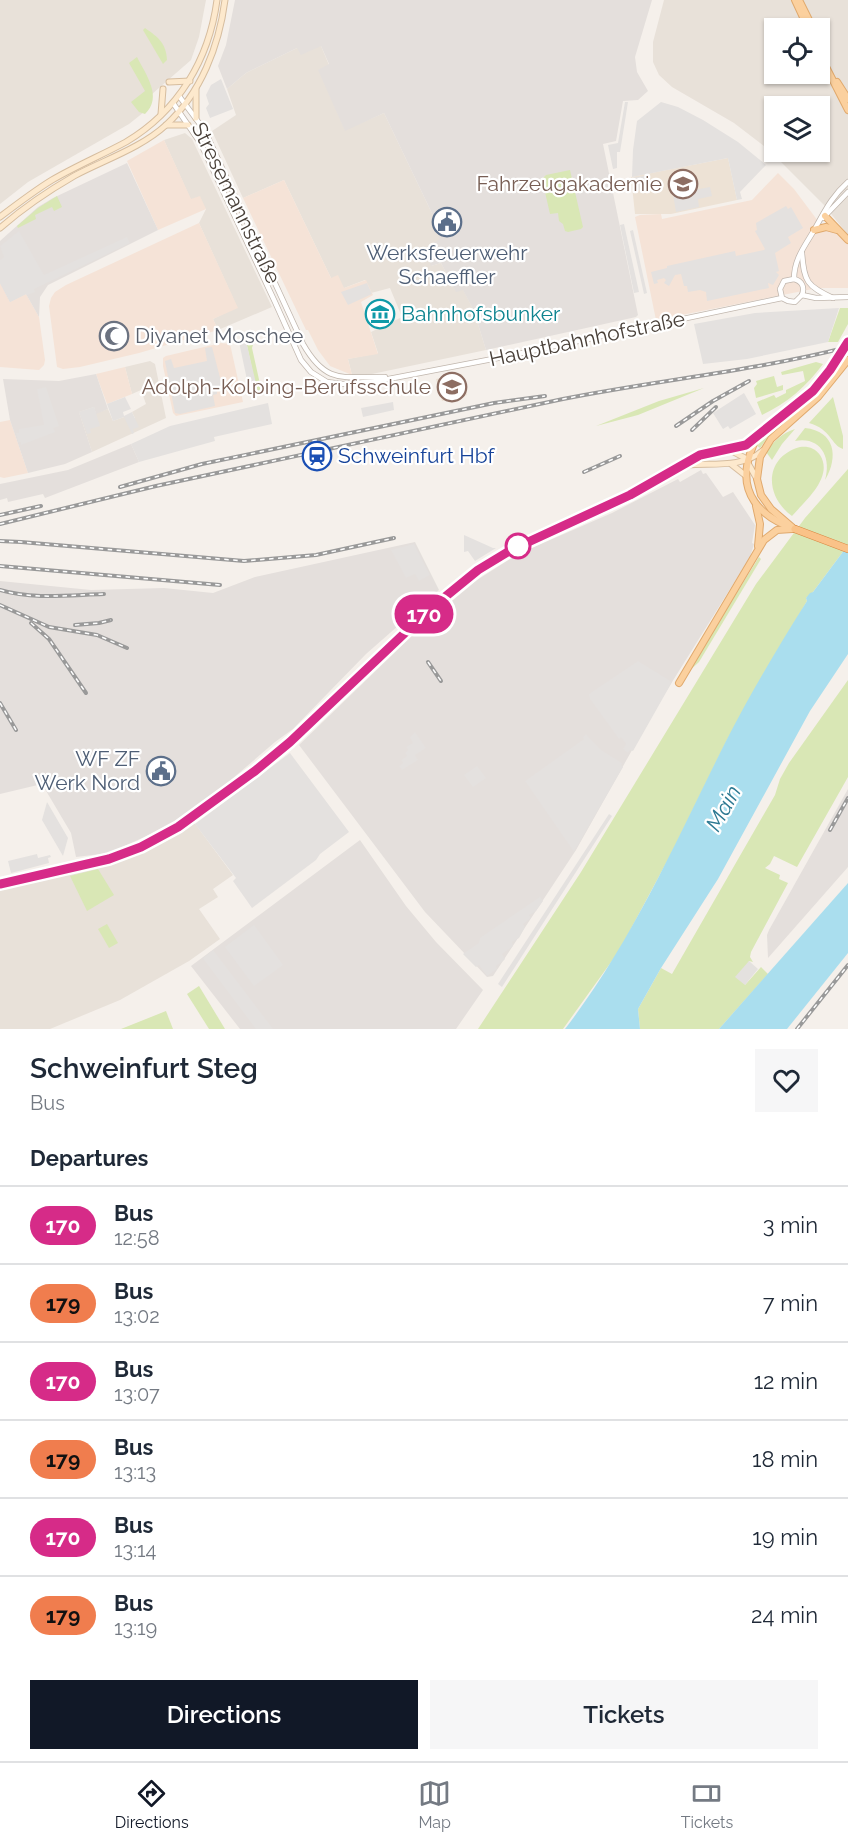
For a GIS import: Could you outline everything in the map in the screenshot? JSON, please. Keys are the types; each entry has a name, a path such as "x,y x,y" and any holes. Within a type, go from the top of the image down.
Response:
{"highway":[{"path":"795,529 848,549"}],"main road":[{"path":"0,218 52,180 127,141 173,103 200,64 210,36 218,0"},
{"path":"0,228 46,193 132,147 166,125 196,89 214,48 225,0"},
{"path":"797,0 804,18"},
{"path":"797,0 807,18"},
{"path":"830,67 839,87 848,99"},
{"path":"830,75 848,110"},
{"path":"170,82 190,81"},
{"path":"160,116 163,89"},
{"path":"196,89 196,118"},
{"path":"166,125 188,125"},
{"path":"825,216 847,238"},
{"path":"814,230 826,227 838,230"},
{"path":"0,884 109,859 141,847 178,827 255,771 290,742 429,610 478,570 511,550 588,515 686,465 700,455 742,447 807,396 835,363 848,342"},
{"path":"686,465 748,460 762,451 776,433 818,397 847,361"},
{"path":"745,475 756,437"},
{"path":"728,450 748,460 769,512 778,523 795,529"},
{"path":"757,479 762,451"},
{"path":"729,463 745,475 755,503 760,521 756,552"},
{"path":"755,503 769,512"},
{"path":"678,683 764,540 774,532 795,529"}],"street":[{"name":"Stresemannstraße","path":"179,96 205,131 289,312"},
{"name":"Stresemannstraße","path":"173,103 201,144 281,316"},
{"path":"794,279 795,266 830,200 848,182"},
{"path":"818,222 848,192"},
{"path":"246,241 254,237"},
{"path":"802,251 806,280 816,291 833,298"},
{"path":"782,298 780,289 787,279 799,281 803,286 802,295 848,297"},
{"name":"Hauptbahnhofstraße","path":"281,316 303,363 327,382 344,384 371,382 503,357 782,298 788,302 795,302 802,295"},
{"name":"Hauptbahnhofstraße","path":"289,312 307,351 327,372 347,378 390,378"}],"shaded area":[{"path":"0,0 206,0 199,37 191,60 152,94 149,108 129,124 28,182 0,204"},
{"path":"235,0 652,0 635,57 637,72 648,91 638,100 623,101 616,141 603,144 638,315 486,350 474,311 463,290 456,292 441,263 431,266 425,248 440,239 436,230 439,228 384,113 345,131 318,70 329,64 321,46 301,55 297,48 246,73 227,89 218,66 226,45"},
{"path":"664,0 848,0 848,235 824,205 781,162 830,162 830,96 764,96 764,146 734,123 672,87 659,75 653,62 653,42"},
{"path":"321,46 329,65 319,70 345,130 384,113 439,228 441,239 431,266 441,263 456,291 463,289 474,311 486,350 372,374 352,375 348,359 378,353 371,332 402,317 390,288 371,293 365,280 344,288 331,278 284,180 243,198 212,131 236,115 227,89 246,73 297,48"},
{"path":"221,79 233,109 210,118 206,108 209,104 206,95 211,85"},
{"path":"625,102 628,102 620,152 617,152 617,168 613,169 608,145 618,143"},
{"path":"661,102 678,107 703,120 738,142 766,165 740,192 742,199 737,200 728,158 632,177 637,121"},
{"path":"185,133 192,139 272,307 218,330 213,319 237,307 199,223 206,209 191,200 164,140"},
{"path":"164,140 191,199 200,196 206,209 158,230 127,161"},
{"name":"Fahrzeugakademie","path":"728,158 737,200 671,214 635,214 631,177"},
{"path":"127,163 158,230 48,285 40,297 39,317 26,294 10,302 0,283 0,241 38,207"},
{"path":"778,173 794,189 818,221 848,237 848,288 818,288 656,320 635,217 661,214 662,219 752,200"},
{"path":"649,175 652,187 634,191 632,178"},
{"path":"284,180 331,278 338,275 344,288 366,280 373,295 361,302 378,354 348,359 352,375 330,366 318,350 306,330 243,198"},
{"path":"710,187 712,196 698,199 699,207 676,212 673,194"},
{"path":"786,206 788,209 791,207 803,228 788,237 791,243 775,253 779,271 776,272 779,275 773,285 768,283 769,288 707,301 706,292 700,290 688,292 681,274 675,275 669,286 664,283 666,280 664,278 657,280 658,283 654,284 651,272 667,268 667,266 735,251 736,256 764,250 755,231 757,230 756,223"},
{"path":"199,223 238,308 213,319 218,330 80,367 63,369 57,367 49,306 55,292"},
{"path":"624,224 639,292 634,293 620,225"},
{"path":"633,230 647,293 644,294 630,231"},
{"path":"19,231 44,275 127,237 130,243 34,289 35,292 10,302 0,283 0,260 4,257 0,246"},
{"path":"0,283 10,302 26,294 39,317 45,360 39,370 0,367"},
{"path":"367,283 372,294 348,305 341,292"},
{"path":"839,308 828,342 747,359 703,364 694,324 755,313"},
{"path":"246,341 258,392 250,394 239,342"},
{"path":"221,343 230,344 243,402 176,416 173,413 163,358"},
{"path":"212,347 223,389 213,395 215,406 180,414 175,413 165,361 171,359 174,368 207,361 205,348"},
{"path":"150,361 155,364 166,418 92,452 79,412 94,407 96,413 108,409 113,421 124,417 135,418 132,412 146,404 141,390 132,394 125,367"},
{"path":"125,367 132,394 107,404 96,374"},
{"path":"96,374 108,409 96,414 94,407 79,412 92,452 65,464 28,473 10,420 3,379 59,381"},
{"name":"Adolph-Kolping-Berufsschule","path":"462,374 467,395 442,401 436,379"},
{"path":"46,387 59,426 53,428 55,432 21,445 16,433 19,433 19,429 44,425 37,389"},
{"path":"744,393 756,414 730,429 728,426 723,429 713,413"},
{"path":"125,397 131,409 123,412 124,416 132,412 139,427 133,429 132,434 124,417 113,421 107,404"},
{"path":"393,402 394,410 363,417 361,408"},
{"path":"268,403 272,424 214,437 215,441 139,462 131,444 170,426"},
{"path":"94,407 100,426 90,429 91,433 87,434 79,412"},
{"path":"10,420 28,473 4,478 0,477 0,422"},
{"path":"131,444 139,462 45,498 43,494 8,502 7,498 0,500 0,484 68,470"},
{"path":"701,470 703,474 706,473 723,497 733,492 755,525 752,543 754,544 750,557 654,711 576,850 493,976 487,977 425,912 299,745 421,627 477,580 534,547 612,513 678,479 680,482"},
{"path":"464,535 496,548 475,561 468,551 464,552"},
{"path":"415,542 439,590 366,654 293,729 217,792 162,829 109,853 76,857 71,833 42,784 0,794 0,581 91,590 164,588 213,593 255,577"},
{"path":"414,544 430,575 419,581 415,574 406,578 391,550"},
{"path":"638,661 672,682 633,751 630,750 628,753 623,749 626,744 621,737 619,739 590,699 589,694"},
{"path":"415,732 426,748 415,755 418,760 402,770 399,766 403,763 401,760 407,756 406,747 413,743 410,737"},
{"path":"586,734 601,750 622,763 623,767 574,852 525,781 584,739"},
{"path":"290,753 349,832 252,908 233,881 236,878 195,824"},
{"path":"477,766 486,778 473,787 464,775"},
{"path":"848,789 848,867 768,958 767,935 769,930"},
{"path":"47,802 68,838 63,856 42,820"},
{"path":"609,814 612,816 502,987 498,984"},
{"path":"193,821 233,875 213,889 218,897 199,909 220,939 189,961 120,1000 50,1029 0,1029 0,889 107,863 170,837"},
{"path":"360,840 406,906 436,942 483,990 456,1029 240,1029 191,966"},
{"path":"37,854 38,858 50,855 49,863 11,873 8,861"},
{"path":"540,897 543,901 536,911 529,915 531,918 523,924 525,927 519,938 512,942 513,946 502,954 505,959 496,966 497,969 487,976 479,965 476,967 463,954 479,943 480,938"},
{"path":"254,925 283,965 254,986 225,947"},
{"path":"213,950 273,1029 256,1029 203,958"},
{"path":"749,961 758,969 745,985 735,977"}],"green space":[{"path":"145,28 163,45 167,60 163,64 143,30"},
{"path":"137,57 153,93 153,100 145,114 139,112 131,102 145,91 129,63"},
{"path":"570,170 583,227 568,232 559,221 558,213 550,214 542,179 546,175"},
{"path":"57,196 62,207 54,211 52,207 35,215 36,219 18,228 17,226 38,208"},
{"path":"840,308 848,308 848,324 838,342 828,342"},
{"path":"255,338 252,348 262,393 255,395 250,394 257,392 246,341 238,341"},
{"path":"848,349 845,359 829,381 775,429 760,448 757,446 769,431 816,392"},
{"path":"816,362 823,364 803,387 788,400 762,415 757,402 774,395 776,398 786,393 786,390 805,381 803,371 782,375 781,372"},
{"path":"774,376 777,387 783,385 783,390 756,398 754,388 756,381"},
{"path":"704,388 638,415 596,426 659,401"},
{"path":"833,397 843,436 843,449 822,429 809,423"},
{"path":"805,428 823,434 831,446 832,463 825,480 827,464 822,450 811,442 795,441"},
{"path":"795,429 772,460 766,452 779,438"},
{"path":"800,447 811,448 820,455 823,472 816,488 792,516 776,498 772,478 774,468 780,459 788,452"},
{"path":"848,469 848,545 806,598 807,601 727,740 672,852 619,951 563,1029 478,1029 581,872 756,584 805,518"},
{"path":"759,557 761,559 699,662 688,672"},
{"path":"848,680 848,777 797,867 774,856 765,868 780,875 779,879 788,883 751,952 750,957 753,962 749,961 745,985 761,967 768,974 719,1029 640,1029 638,1009 661,968 672,974 775,795 780,779 789,763"},
{"path":"98,869 114,895 87,911 70,876"},
{"path":"107,924 118,943 109,948 98,929"},
{"path":"199,986 225,1029 209,1029 187,994"},
{"path":"166,1011 173,1029 121,1029"}],"water":[{"name":"Main","path":"848,545 848,654 810,711 718,879 661,968 638,1009 640,1029 565,1029 589,996 632,926 671,854 735,725 764,671 807,601 806,598"},
{"path":"848,883 848,953 787,1029 719,1029"}],"railway":[{"path":"0,524 156,486 563,399 777,363 848,347"},
{"path":"676,426 713,401 749,381"},
{"path":"120,487 202,464 494,403 545,396"},
{"path":"692,430 716,407"},
{"path":"584,472 620,456"},
{"path":"0,515 41,506"},
{"path":"0,541 244,561 316,555 394,538"},
{"path":"0,566 220,585"},
{"path":"0,590 38,596 104,594"},
{"path":"0,605 49,627 97,635 127,648"},
{"path":"75,625 111,620"},
{"path":"31,623 49,639 86,693"},
{"path":"428,662 441,681"},
{"path":"0,703 16,730"},
{"path":"830,830 848,798"},
{"path":"797,1029 848,965"}],"bus line":[{"name":"170","path":"0,884 109,859 159,839 178,827 255,771 290,742 429,610 478,570 511,550 630,495 700,455 746,445 813,391 848,342"}],"place":[{"name":"Fahrzeugakademie","path":"683,184"},
{"name":"Werksfeuerwehr Schaeffler","path":"447,222"},
{"name":"Bahnhofsbunker","path":"380,314"},
{"name":"Diyanet Moschee","path":"114,336"},
{"name":"Adolph-Kolping-Berufsschule","path":"452,387"},
{"name":"Schweinfurt Hbf","path":"317,456"},
{"name":"WF ZF Werk Nord","path":"161,771"}]}
